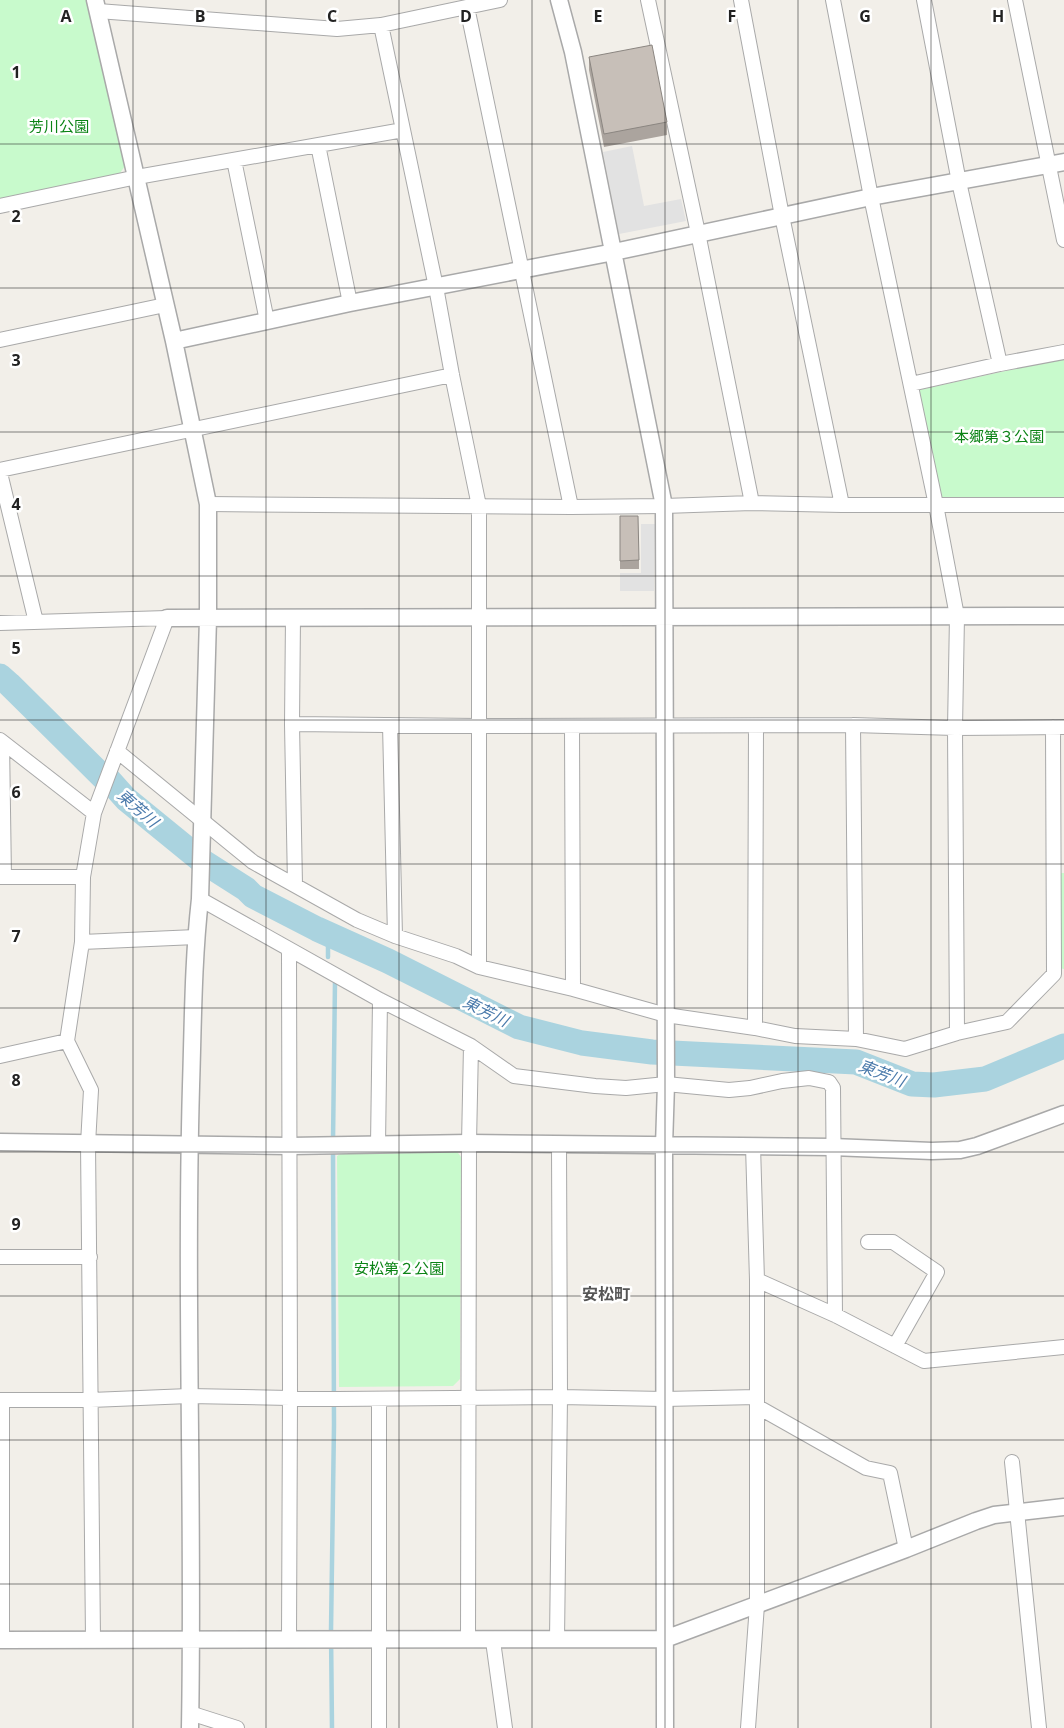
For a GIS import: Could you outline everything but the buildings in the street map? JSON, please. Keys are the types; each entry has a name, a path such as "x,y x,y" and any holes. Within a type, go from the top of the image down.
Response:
{"street":[{"path":"237,1728 190,1721 192,1641 189,1396 190,1144 196,938 200,899 208,618 208,504 174,342 97,6 337,29 381,25 500,0"},
{"path":"559,0 573,52 664,506 666,1018 664,1146 665,1728"},
{"path":"648,0 698,233 752,503"},
{"path":"741,0 782,216 842,505"},
{"path":"833,0 871,197 936,505 957,616 955,728 957,1033"},
{"path":"924,0 959,182 1000,364"},
{"path":"1015,0 1057,163 1064,240"},
{"path":"467,7 571,507"},
{"path":"381,25 436,287 479,506 479,967"},
{"path":"0,206 136,177 403,130"},
{"path":"318,145 350,303"},
{"path":"234,160 267,321"},
{"path":"174,342 350,303 614,252 871,197 1057,163"},
{"path":"0,340 164,304"},
{"path":"911,384 1064,352"},
{"path":"36,622 0,472 452,375"},
{"path":"208,504 571,507 752,503 1064,505"},
{"path":"0,623 167,618 293,617 1064,616"},
{"path":"293,617 292,724 295,885"},
{"path":"93,1640 88,1144 91,1090 67,1041 82,942 84,877 94,813 167,618"},
{"path":"117,751 253,862 358,920 395,936 456,956 479,967 573,990 666,1018 755,1028 795,1036 856,1039 905,1049 957,1033 1007,1022 1059,975 1059,727 292,724"},
{"path":"390,725 395,936"},
{"path":"854,725 856,1039"},
{"path":"572,726 573,990"},
{"path":"755,1028 756,726"},
{"path":"1,741 94,813"},
{"path":"1,741 2,877 84,877"},
{"path":"200,899 380,1000 471,1046 514,1076 626,1088 666,1077 729,1090 750,1088 782,1080 809,1078 829,1082 833,1088 832,1147 835,1315"},
{"path":"82,942 196,938"},
{"path":"289,949 289,1640"},
{"path":"378,1145 380,1000"},
{"path":"0,1056 67,1041"},
{"path":"468,1640 469,1143 471,1046"},
{"path":"0,1142 290,1146 469,1143 832,1147 932,1151 960,1150 977,1146 1064,1114"},
{"path":"557,1640 560,1397 559,1145"},
{"path":"748,1728 757,1605 757,1280 753,1146"},
{"path":"868,1242 893,1242 937,1272 895,1346"},
{"path":"0,1257 90,1257"},
{"path":"757,1280 835,1315 924,1361 1064,1347"},
{"path":"906,1549 890,1473 866,1468 757,1402 560,1397 334,1399 189,1396 91,1400 1,1400 1,1640 665,1639 906,1549 994,1515 1064,1507"},
{"path":"378,1399 379,1728"},
{"path":"1012,1462 1039,1728"},
{"path":"493,1640 505,1728"}],"green space":[{"name":"芳川公園","path":"0,0 90,0 127,163 118,176 0,199"},
{"name":"本郷第３公園","path":"1064,358 1064,499 943,499 935,492 919,390"},
{"path":"1059,873 1064,873 1064,969 1059,968"},
{"name":"安松第２公園","path":"456,1150 461,1157 460,1379 453,1386 339,1387 337,1156 346,1151"}],"shaded area":[{"path":"632,146 644,206 681,199 686,221 619,234 603,152"},
{"path":"641,524 655,524 654,591 620,591 620,573 641,573"}],"waterway":[{"name":"東芳川","path":"0,676 105,779 109,780 126,799 202,861 246,889 253,896 519,1027 582,1043 652,1052 856,1062 912,1084 934,1085 985,1079 1064,1046"},
{"path":"328,934 328,957"},
{"path":"333,1142 335,981"},
{"path":"332,1728 333,1149"}],"district":[{"name":"安松町","path":"606,1294"}]}
